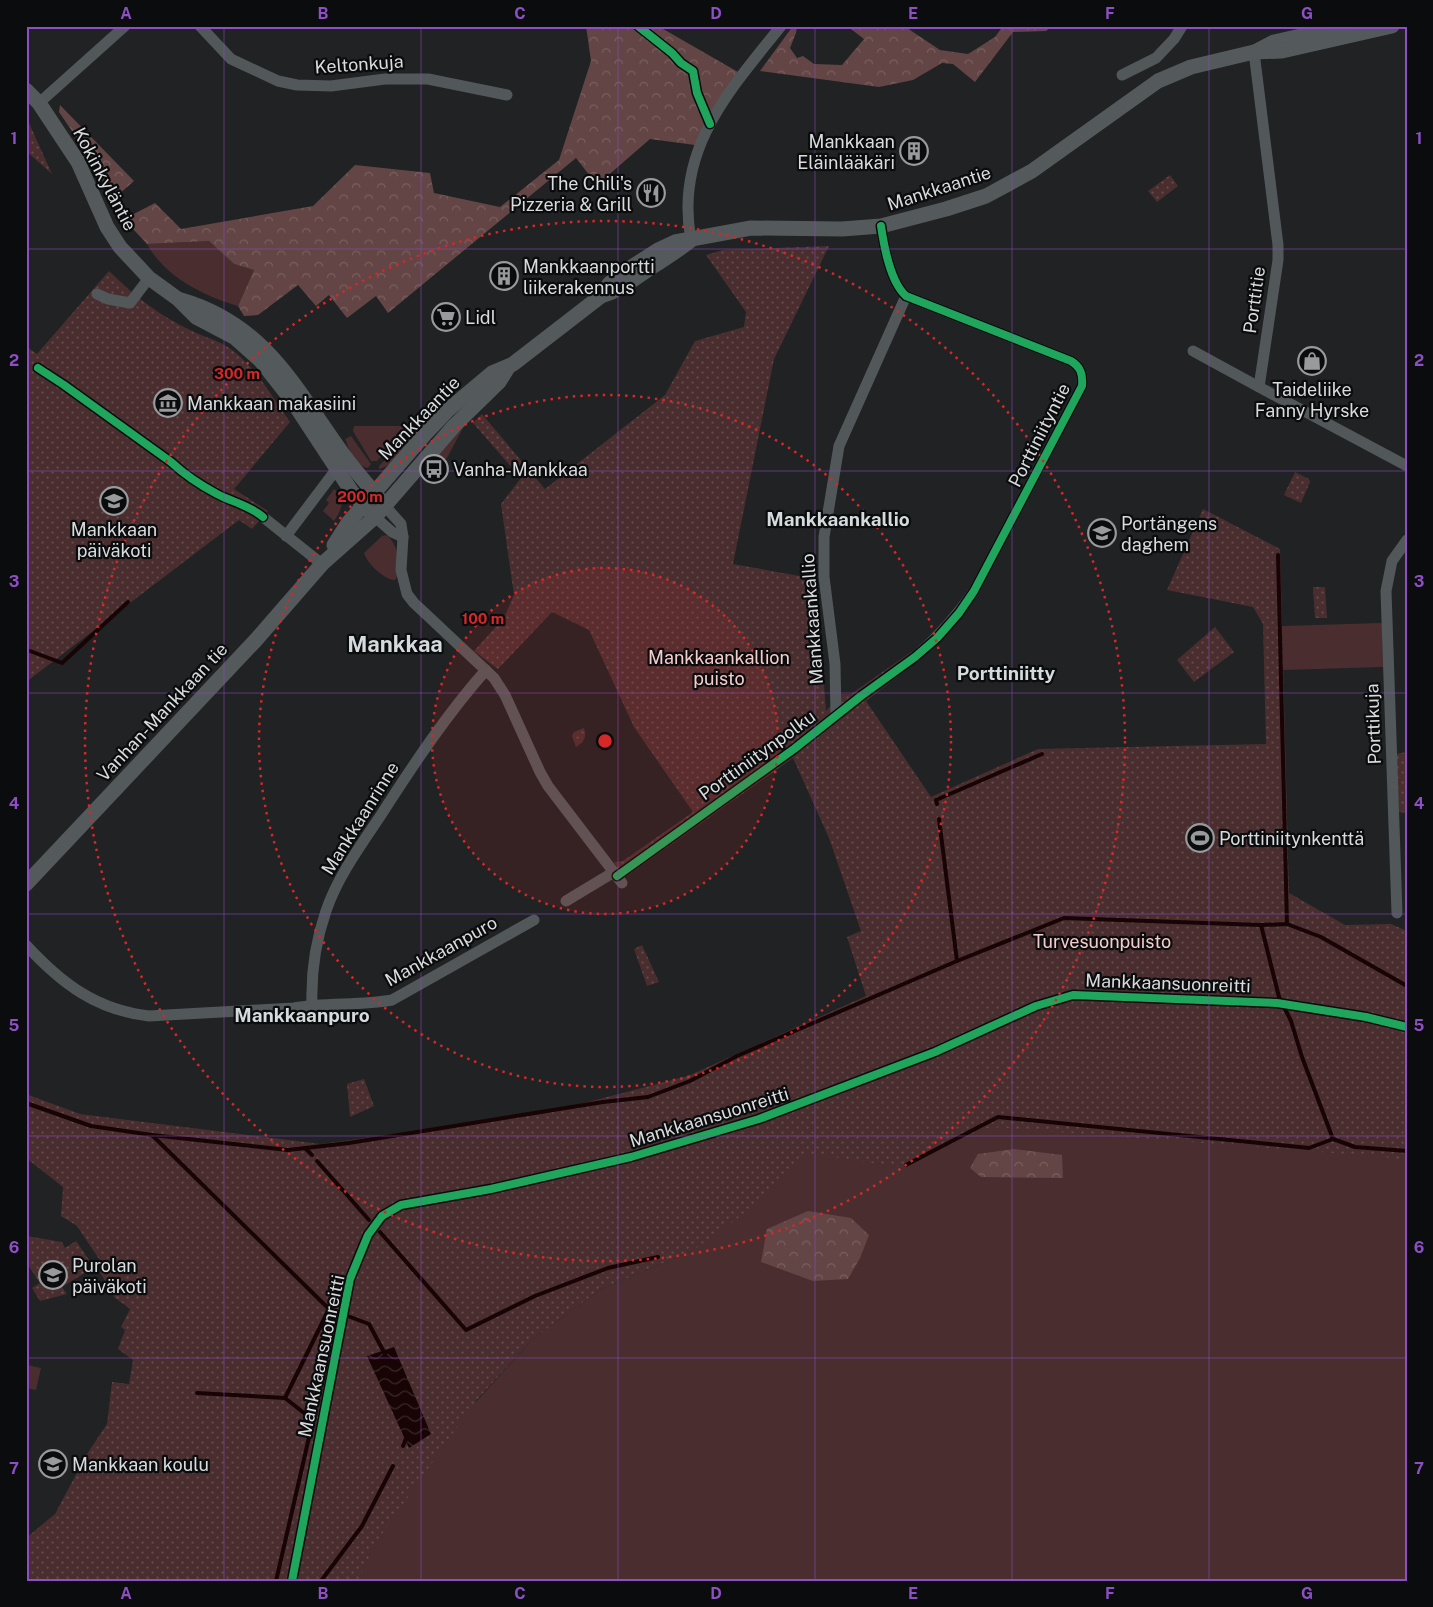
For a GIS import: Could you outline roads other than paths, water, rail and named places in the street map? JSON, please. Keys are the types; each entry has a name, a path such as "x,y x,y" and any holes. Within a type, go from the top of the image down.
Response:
{"main road":[{"name":"Mankkaantie","path":"1254,52 1274,42 1345,26"},
{"name":"Mankkaantie","path":"364,505 448,410 492,373 510,366 602,296 614,292 655,264 677,252 691,240 751,228 842,229 881,226 946,209 986,196 1032,172 1158,81 1191,67 1254,52 1282,51 1392,26"},
{"name":"Kokinkyläntie","path":"26,90 39,103 78,162 107,227 116,242 149,278 178,299 200,305 234,323 257,341 285,371 341,463 352,492 375,517"},
{"name":"Mankkaantie","path":"375,517 454,426 499,382 510,366"},
{"name":"Kokinkyläntie","path":"341,463 374,493 385,506"},
{"name":"Vanhan-Mankkaan tie","path":"322,564 348,523 364,505"},
{"name":"Vanhan-Mankkaan tie","path":"26,884 255,641 322,564 375,517"}],"street":[{"path":"39,103 125,26"},
{"name":"Keltonkuja","path":"200,26 231,59 284,82 298,85 331,86 370,80 416,78 459,84 507,95"},
{"path":"691,240 686,212 688,189 700,144 718,109 739,78 781,26"},
{"path":"1122,75 1156,58 1174,39 1182,26"},
{"name":"Porttitie","path":"1254,52 1278,245 1278,260 1259,387"},
{"path":"881,226 885,250 896,284 906,296"},
{"path":"97,294 108,299 130,303 149,278"},
{"name":"Porttiniityntie","path":"906,296 1071,361 1077,365 1083,377 1082,386 974,591 959,613 937,638 915,657"},
{"name":"Mankkaankallio","path":"836,716 835,664 824,577 824,537 840,446 906,296"},
{"path":"1194,351 1407,466"},
{"path":"286,536 341,463"},
{"path":"385,506 402,524 401,570 407,594 414,603 494,678 505,695 548,786 622,884"},
{"path":"263,517 322,564"},
{"path":"375,517 392,532 403,537"},
{"name":"Porttikuja","path":"1397,913 1401,875 1386,591 1392,561 1407,540"},
{"name":"Mankkaanrinne","path":"312,1004 311,985 320,932 326,909 335,890 357,850 391,799 434,737 486,670"},
{"path":"566,901 614,872"},
{"name":"Mankkaanpuro","path":"26,945 43,964 82,995 134,1014 149,1016 294,1008 312,1004 377,1003 392,1000 534,920"}],"water":[{"path":"394,1347 431,1434 409,1448 367,1356"}],"waterway":[{"path":"1278,555 1287,924"},
{"path":"30,651 62,663 128,602"},
{"path":"937,804 936,800 1042,754"},
{"path":"939,819 957,961"},
{"path":"26,1103 91,1126 152,1135 288,1150 349,1143 603,1102 648,1097 690,1081 737,1056 957,961 1064,918 1261,925 1287,924 1321,937 1407,986"},
{"path":"1261,925 1279,997 1291,1021 1302,1057 1333,1139 1355,1147 1407,1151"},
{"path":"906,1165 998,1117 1309,1148 1333,1139"},
{"path":"152,1135 329,1309 369,1324 385,1354"},
{"path":"305,1148 312,1155"},
{"path":"317,1161 369,1220"},
{"path":"380,1232 466,1330 535,1296 608,1268 658,1257"},
{"path":"197,1393 285,1398 329,1309"},
{"path":"276,1581 313,1420 285,1398"},
{"path":"403,1446 407,1436"},
{"path":"321,1581 362,1526 393,1466"}],"place":[{"name":"Mankkaan Eläinlääkäri","path":"914,151"},
{"name":"The Chili's Pizzeria & Grill","path":"651,193"},
{"name":"Mankkaanportti liikerakennus","path":"504,276"},
{"name":"Lidl","path":"446,317"},
{"name":"Taideliike Fanny Hyrske","path":"1312,361"},
{"name":"Mankkaan makasiini","path":"168,403"},
{"name":"Vanha-Mankkaa","path":"434,469"},
{"name":"Mankkaan päiväkoti","path":"114,501"},
{"name":"Portängens daghem","path":"1102,533"},
{"name":"Porttiniitynkenttä","path":"1200,838"},
{"name":"Purolan päiväkoti","path":"53,1275"},
{"name":"Mankkaan koulu","path":"53,1464"}],"district":[{"name":"Mankkaankallio","path":"838,519"},
{"name":"Mankkaa","path":"395,644"},
{"name":"Porttiniitty","path":"1006,673"},
{"name":"Mankkaanpuro","path":"302,1015"}],"park label":[{"name":"Mankkaankallion puisto","path":"719,668"},
{"name":"Turvesuonpuisto","path":"1102,941"}]}
